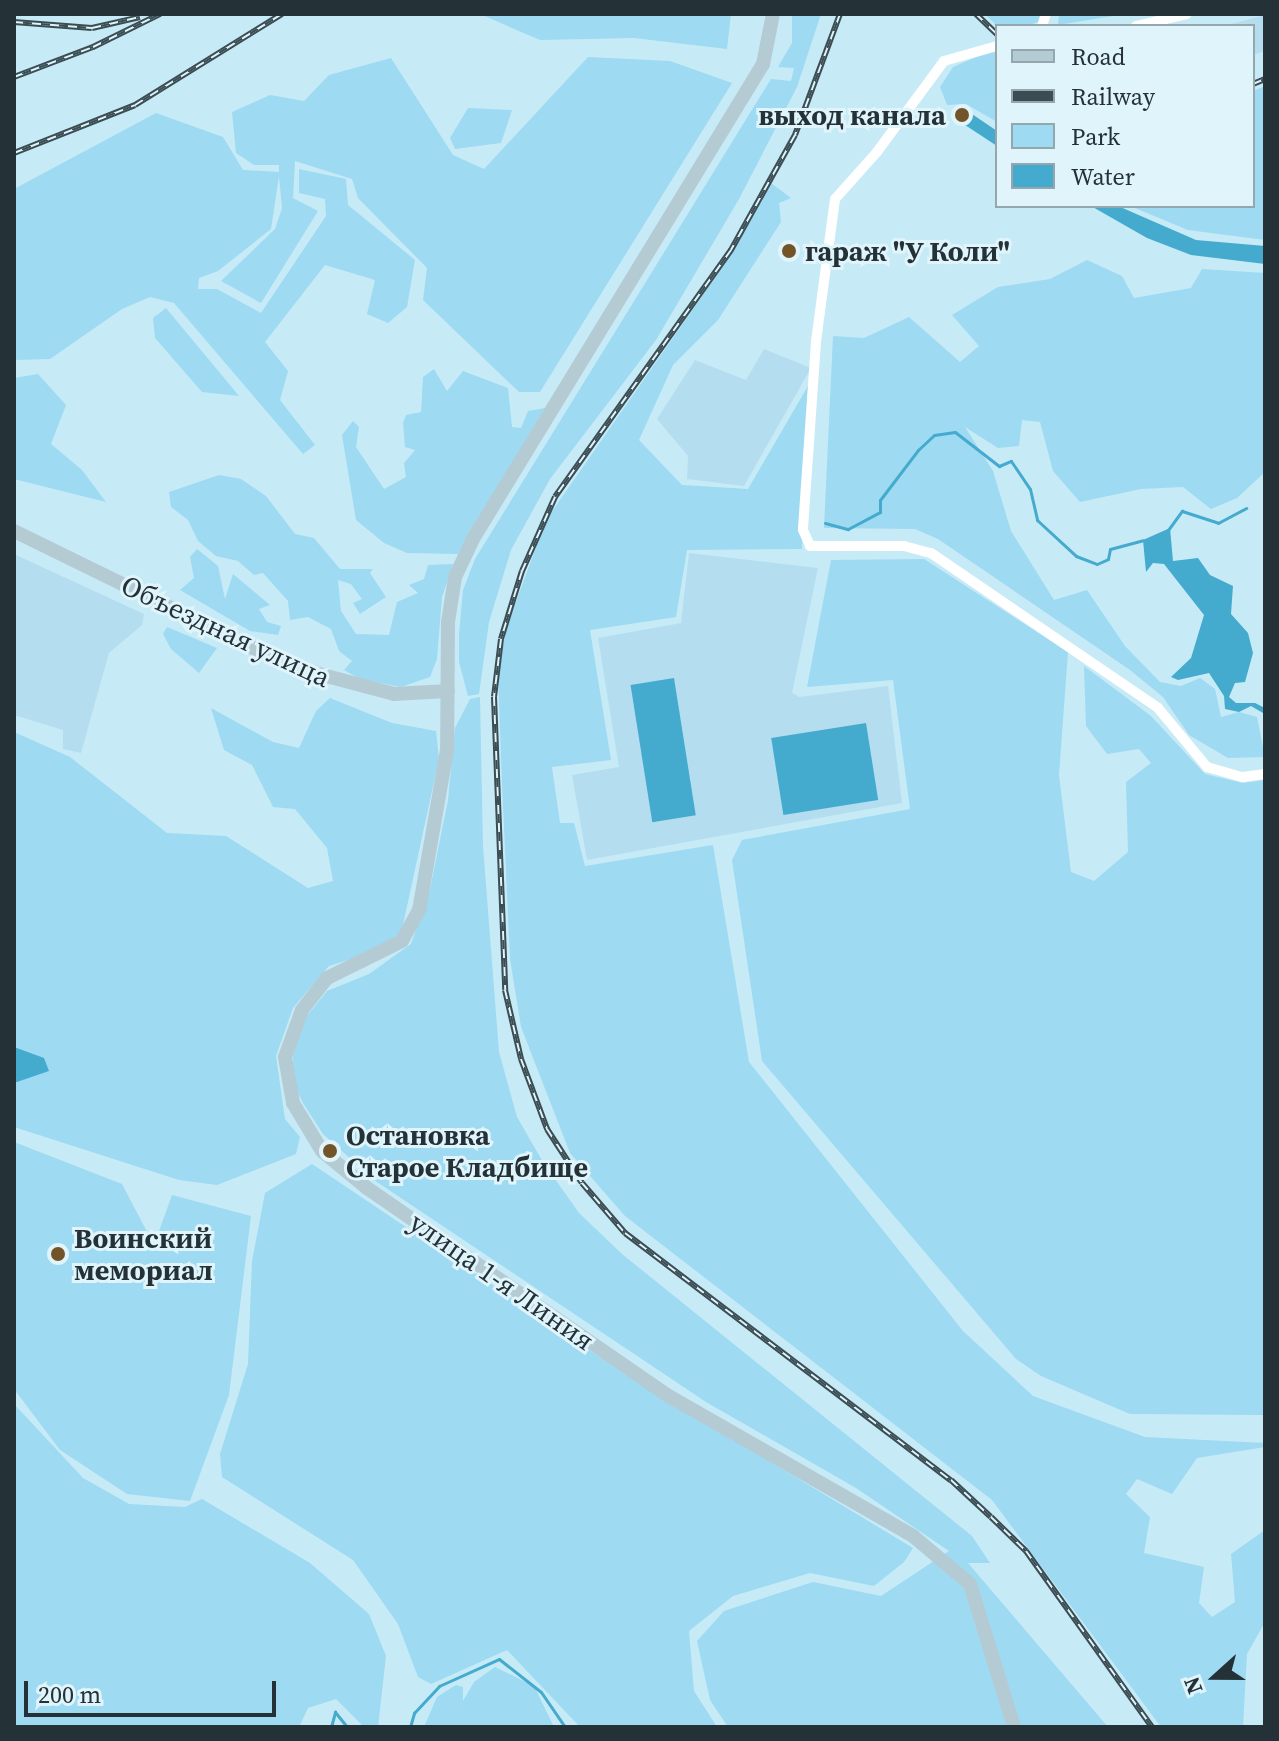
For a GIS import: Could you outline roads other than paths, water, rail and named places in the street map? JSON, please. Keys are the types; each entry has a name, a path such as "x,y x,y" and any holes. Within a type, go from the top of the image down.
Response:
{"street":[{"name":"улица 1-я Линия","path":"773,14 756,76 473,539 455,577 450,607 447,750 419,910 402,941 327,978 302,1010 285,1057 293,1103 322,1151 367,1188 667,1395 913,1536 970,1584 1014,1727"},
{"path":"1144,24 1187,14"},
{"path":"995,47 944,61 877,152 835,199 816,342 803,530 810,546 904,546 931,553 1158,708 1207,767 1243,777 1265,774"},
{"name":"Объездная улица","path":"14,531 289,666 394,694 448,691"}],"water":[{"path":"969,112 995,130 995,145 962,123"},
{"path":"1094,208 1123,208 1196,240 1265,246 1265,264 1191,255 1147,238"},
{"path":"1170,528 1173,561 1198,558 1210,575 1233,586 1231,614 1248,633 1253,653 1245,682 1235,683 1229,697 1236,703 1255,703 1265,708 1263,713 1251,706 1239,712 1225,709 1224,696 1209,673 1178,680 1171,677 1191,658 1204,615 1164,564 1153,563 1146,572 1143,540"},
{"path":"674,678 696,815 652,822 631,685"},
{"path":"866,723 878,800 783,815 771,738"},
{"path":"14,1047 44,1058 49,1071 14,1083"}],"waterway":[{"path":"825,523 848,529 880,512 880,500 918,450 934,435 955,432 999,466 1011,461 1030,489 1037,520 1076,556 1097,564 1108,559 1110,549 1143,540"},
{"path":"1168,530 1182,511 1218,523 1246,508"},
{"path":"410,1727 414,1713 439,1686 499,1659 541,1692 565,1727"},
{"path":"331,1727 335,1712 347,1727"}],"railway":[{"path":"14,77 93,47 160,14"},
{"path":"14,153 135,105 282,14"},
{"path":"840,14 795,135 731,250 555,497 522,571 501,639 494,697 505,990 521,1059 547,1129 582,1183 625,1233 951,1480 991,1517 1026,1551 1152,1727"},
{"path":"976,14 995,32"},
{"path":"14,22 92,28 140,17"},
{"path":"1255,83 1265,79"}],"place":[{"name":"выход канала","path":"962,115"},
{"name":"гараж \"У Коли\"","path":"789,251"},
{"name":"Остановка Старое Кладбище","path":"330,1151"},
{"name":"Воинский мемориал","path":"58,1254"}]}
